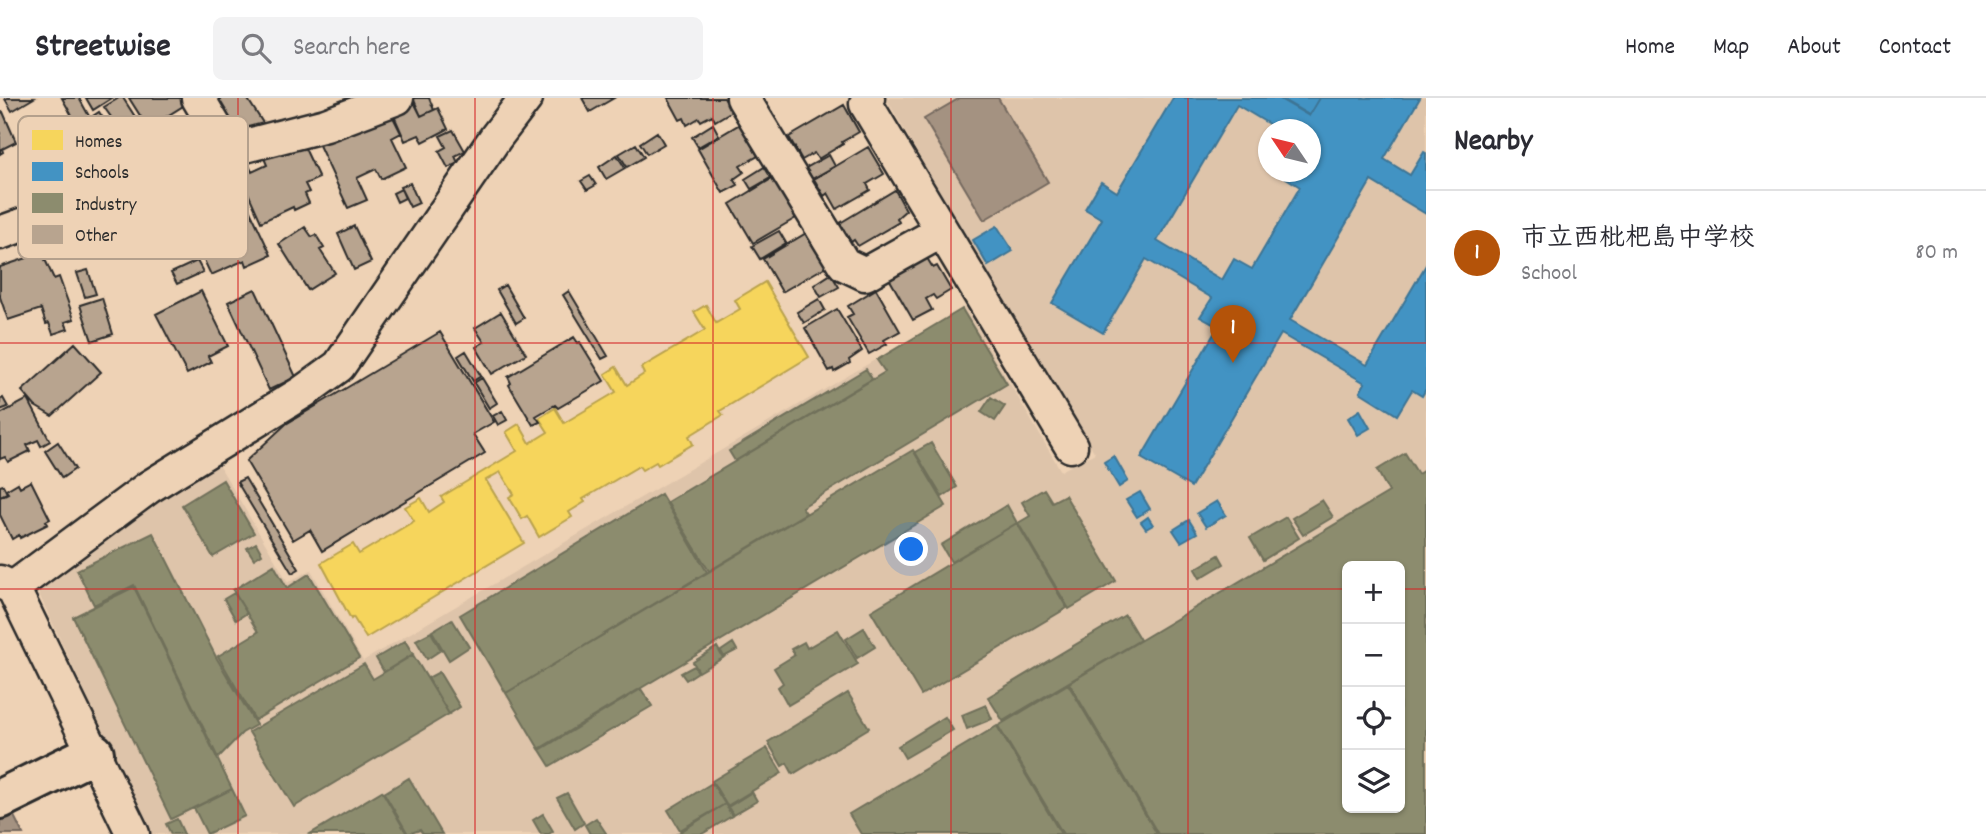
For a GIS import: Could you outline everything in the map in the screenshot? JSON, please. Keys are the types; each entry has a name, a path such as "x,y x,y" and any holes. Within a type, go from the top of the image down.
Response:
{"street":[{"path":"198,98 209,116"},
{"path":"248,145 326,125 397,98"},
{"path":"133,834 6,585 149,487 339,366 496,137 526,98"},
{"path":"743,98 844,264 865,274 942,231"},
{"path":"868,98 866,104 1071,446"},
{"path":"0,233 18,226"},
{"path":"0,799 94,753"}],"shaded area":[{"path":"886,98 1426,98 1426,834 151,834 37,590 43,577 216,460 288,582 311,570 363,661 965,307 1061,471 1095,453 1014,321"},
{"path":"960,98 998,98 1048,182 984,220 924,119"},
{"path":"0,788 23,834 0,834"}],"building: Homes":[{"path":"765,282 809,357 720,411 723,415 689,436 693,444 658,465 656,462 642,470 639,466 583,499 585,502 569,512 572,517 539,537 527,516 522,519 509,497 514,494 500,472 486,480 524,543 366,638 353,617 351,619 321,563 353,544 359,554 414,521 405,507 421,498 429,512 444,502 441,497 517,451 506,432 519,424 530,443 548,432 539,418 555,408 564,423 616,392 605,374 616,367 627,385 644,374 641,368 705,330 694,312 706,305 716,323 740,309 735,300"}],"building: Schools":[{"path":"1173,98 1278,98 1309,116 1320,98 1420,98 1384,159 1410,175 1424,152 1426,153 1426,214 1371,181 1290,320 1367,365 1426,265 1426,389 1422,396 1412,390 1397,415 1360,392 1365,383 1281,334 1191,487 1141,458 1218,327 1200,317 1212,298 1146,259 1103,333 1052,303 1102,219 1085,209 1101,182 1117,192","holes":["1237,105 1261,119 1321,119 1321,182 1292,182 1300,187 1252,269 1234,259 1222,280 1157,241"]},
{"path":"1280,98 1319,98 1309,115"},
{"path":"997,226 1013,251 988,266 973,240"},
{"path":"1360,410 1370,428 1358,435 1348,418"},
{"path":"1114,456 1128,481 1119,487 1104,462"},
{"path":"1140,492 1150,509 1137,517 1126,500"},
{"path":"1217,501 1226,515 1206,527 1197,513"},
{"path":"1148,517 1153,525 1146,529 1141,522"},
{"path":"1189,520 1197,533 1181,542 1173,530"}],"building: Industry":[{"path":"962,309 1007,384 802,507 806,513 709,571 667,502 885,372 877,360"},
{"path":"866,369 872,379 735,461 729,451"},
{"path":"991,397 1005,406 995,421 981,412"},
{"path":"931,443 957,487 942,497 915,452"},
{"path":"913,450 946,506 539,749 506,693"},
{"path":"1405,453 1418,474 1426,469 1426,834 1158,834 1069,683 1389,492 1377,470"},
{"path":"223,480 254,533 213,557 182,505"},
{"path":"1044,489 1052,502 1065,495 1116,581 1069,609 1018,523 1030,516 1022,502"},
{"path":"661,494 707,572 506,693 460,615"},
{"path":"1322,500 1333,517 1303,535 1292,518"},
{"path":"1007,505 1017,523 951,562 941,545"},
{"path":"1286,517 1299,538 1263,560 1250,538"},
{"path":"1017,523 1067,608 921,695 871,611"},
{"path":"153,533 216,657 256,725 242,733 218,758 134,585 94,605 77,570"},
{"path":"256,543 262,554 254,559 247,548"},
{"path":"1219,555 1224,564 1200,578 1195,569"},
{"path":"274,565 287,588 309,574 359,658 255,720 218,656 258,632 233,590"},
{"path":"134,587 232,789 171,819 73,617"},
{"path":"234,593 247,613 236,620 224,599"},
{"path":"1125,615 1140,640 1003,721 988,697"},
{"path":"452,619 469,647 449,660 432,631"},
{"path":"864,628 875,647 857,658 846,639"},
{"path":"838,630 858,664 788,705 778,687 783,683 774,668 795,655 791,649 804,642 807,648"},
{"path":"431,632 441,650 427,659 416,640"},
{"path":"405,641 413,654 384,672 376,658"},
{"path":"733,643 737,650 724,657 721,651"},
{"path":"717,647 723,658 699,672 693,662"},
{"path":"413,655 449,714 294,807 249,732 364,664 373,679"},
{"path":"694,666 698,672 686,680 681,673"},
{"path":"439,672 460,707 449,714 428,678"},
{"path":"1068,684 1157,834 1063,834 998,726"},
{"path":"641,689 652,706 550,766 540,750"},
{"path":"848,693 869,728 793,774 787,763 782,766 768,742"},
{"path":"986,705 992,719 967,729 962,715"},
{"path":"945,717 953,730 905,758 898,746"},
{"path":"997,726 1061,834 861,834 849,814"},
{"path":"767,748 782,773 727,806 712,781"},
{"path":"409,778 442,834 423,834 420,830 408,834 384,793"},
{"path":"712,783 725,804 680,830 668,810"},
{"path":"232,789 245,816 207,834 194,808"},
{"path":"382,791 407,834 310,834"},
{"path":"752,792 757,801 733,815 728,807"},
{"path":"567,793 584,823 575,829 557,798"},
{"path":"725,804 732,816 702,834 677,834"},
{"path":"543,814 553,831 549,834 541,834 533,820"},
{"path":"596,818 606,833 590,834 585,825"},
{"path":"177,819 184,834 171,834 166,824"}],"building: Other":[{"path":"7,98 34,98 12,111 5,99"},
{"path":"62,98 79,98 89,116 72,116"},
{"path":"86,98 112,98 93,110"},
{"path":"123,98 135,116 110,116 104,107"},
{"path":"129,98 190,98 191,101 167,116 140,116"},
{"path":"209,98 247,98 263,123 248,132 248,116 221,116"},
{"path":"412,98 421,116 438,108 448,129 423,142 419,135 405,141 391,109"},
{"path":"413,98 429,98 434,110 421,116"},
{"path":"582,98 614,98 590,112"},
{"path":"668,98 724,98 732,111 715,121 712,115 687,125 684,118 680,120"},
{"path":"844,105 859,132 818,159 814,153 802,160 789,137"},
{"path":"389,109 401,133 392,138 406,167 381,179 376,169 357,178 367,200 348,208 318,143"},
{"path":"3,112 16,142 2,149 0,154 0,113"},
{"path":"713,124 719,135 698,147 692,137"},
{"path":"740,124 758,156 740,166 744,172 734,179 738,185 723,193 698,149"},
{"path":"453,130 465,151 455,156 458,163 448,168 439,151 446,147 440,136"},
{"path":"657,132 664,144 647,154 640,143"},
{"path":"301,140 319,178 305,184 309,192 305,194 309,203 294,210 293,207 261,222 248,193 248,163 252,172 267,165 264,158"},
{"path":"636,144 644,157 627,167 619,154"},
{"path":"868,147 884,174 867,184 870,190 837,209 828,193 824,196 814,179"},
{"path":"617,155 625,168 606,179 599,167"},
{"path":"829,155 835,166 812,179 806,168"},
{"path":"766,166 772,177 751,189 745,179"},
{"path":"590,176 596,185 587,190 581,181"},
{"path":"773,178 796,218 753,243 730,204"},
{"path":"410,183 419,203 410,207 400,187"},
{"path":"401,189 405,198 397,202 393,193"},
{"path":"895,190 906,210 897,218 899,222 858,246 854,240 851,242 840,223"},
{"path":"248,206 271,255 247,266 245,260 211,275 204,259 248,259"},
{"path":"354,226 371,262 354,270 338,234"},
{"path":"305,227 312,237 316,235 324,248 320,250 335,273 308,290 279,244"},
{"path":"779,231 786,243 760,259 752,246"},
{"path":"808,232 827,266 782,292 763,259"},
{"path":"927,258 933,268 937,266 951,290 936,299 933,295 926,299 932,310 913,320 890,280"},
{"path":"24,259 45,259 54,279 59,277 74,319 65,322 68,329 53,334 41,309 8,320 0,297 0,267"},
{"path":"197,261 203,272 177,284 171,273"},
{"path":"88,270 96,294 85,297 77,273"},
{"path":"831,274 839,287 821,297 814,285"},
{"path":"505,285 524,318 516,323 497,290"},
{"path":"255,289 296,377 269,390 228,302"},
{"path":"876,289 900,331 884,340 887,344 869,354 847,317 853,314 848,306"},
{"path":"201,291 228,346 208,356 211,362 187,374 156,314"},
{"path":"569,291 608,356 602,359 563,295"},
{"path":"102,298 113,334 92,341 80,305"},
{"path":"819,299 825,310 804,323 797,312"},
{"path":"837,309 862,351 849,360 850,363 834,372 833,369 829,371 805,328"},
{"path":"501,312 526,354 492,374 476,347 484,342 475,328"},
{"path":"440,332 494,422 473,434 485,453 322,551 310,530 293,540 246,461 286,424"},
{"path":"574,337 580,342 604,381 558,408 555,405 536,416 540,422 533,425 509,385 511,383 508,377"},
{"path":"75,343 101,372 52,416 35,406 22,391"},
{"path":"466,351 481,376 473,381 458,356"},
{"path":"482,378 497,403 489,408 474,383"},
{"path":"3,398 8,407 0,410 0,400"},
{"path":"28,399 50,441 41,446 38,440 27,445 30,451 8,462 5,457 0,459 0,414"},
{"path":"502,411 507,420 498,425 493,416"},
{"path":"58,442 75,469 62,478 45,451"},
{"path":"245,478 299,569 292,573 237,482"},
{"path":"31,481 50,519 46,521 48,524 20,538 19,535 12,539 0,515 0,497 18,483 20,487"},
{"path":"3,485 7,493 0,496 0,486"}],"place":[{"name":"市立西枇杷島中学校","path":"1233,363"}]}
